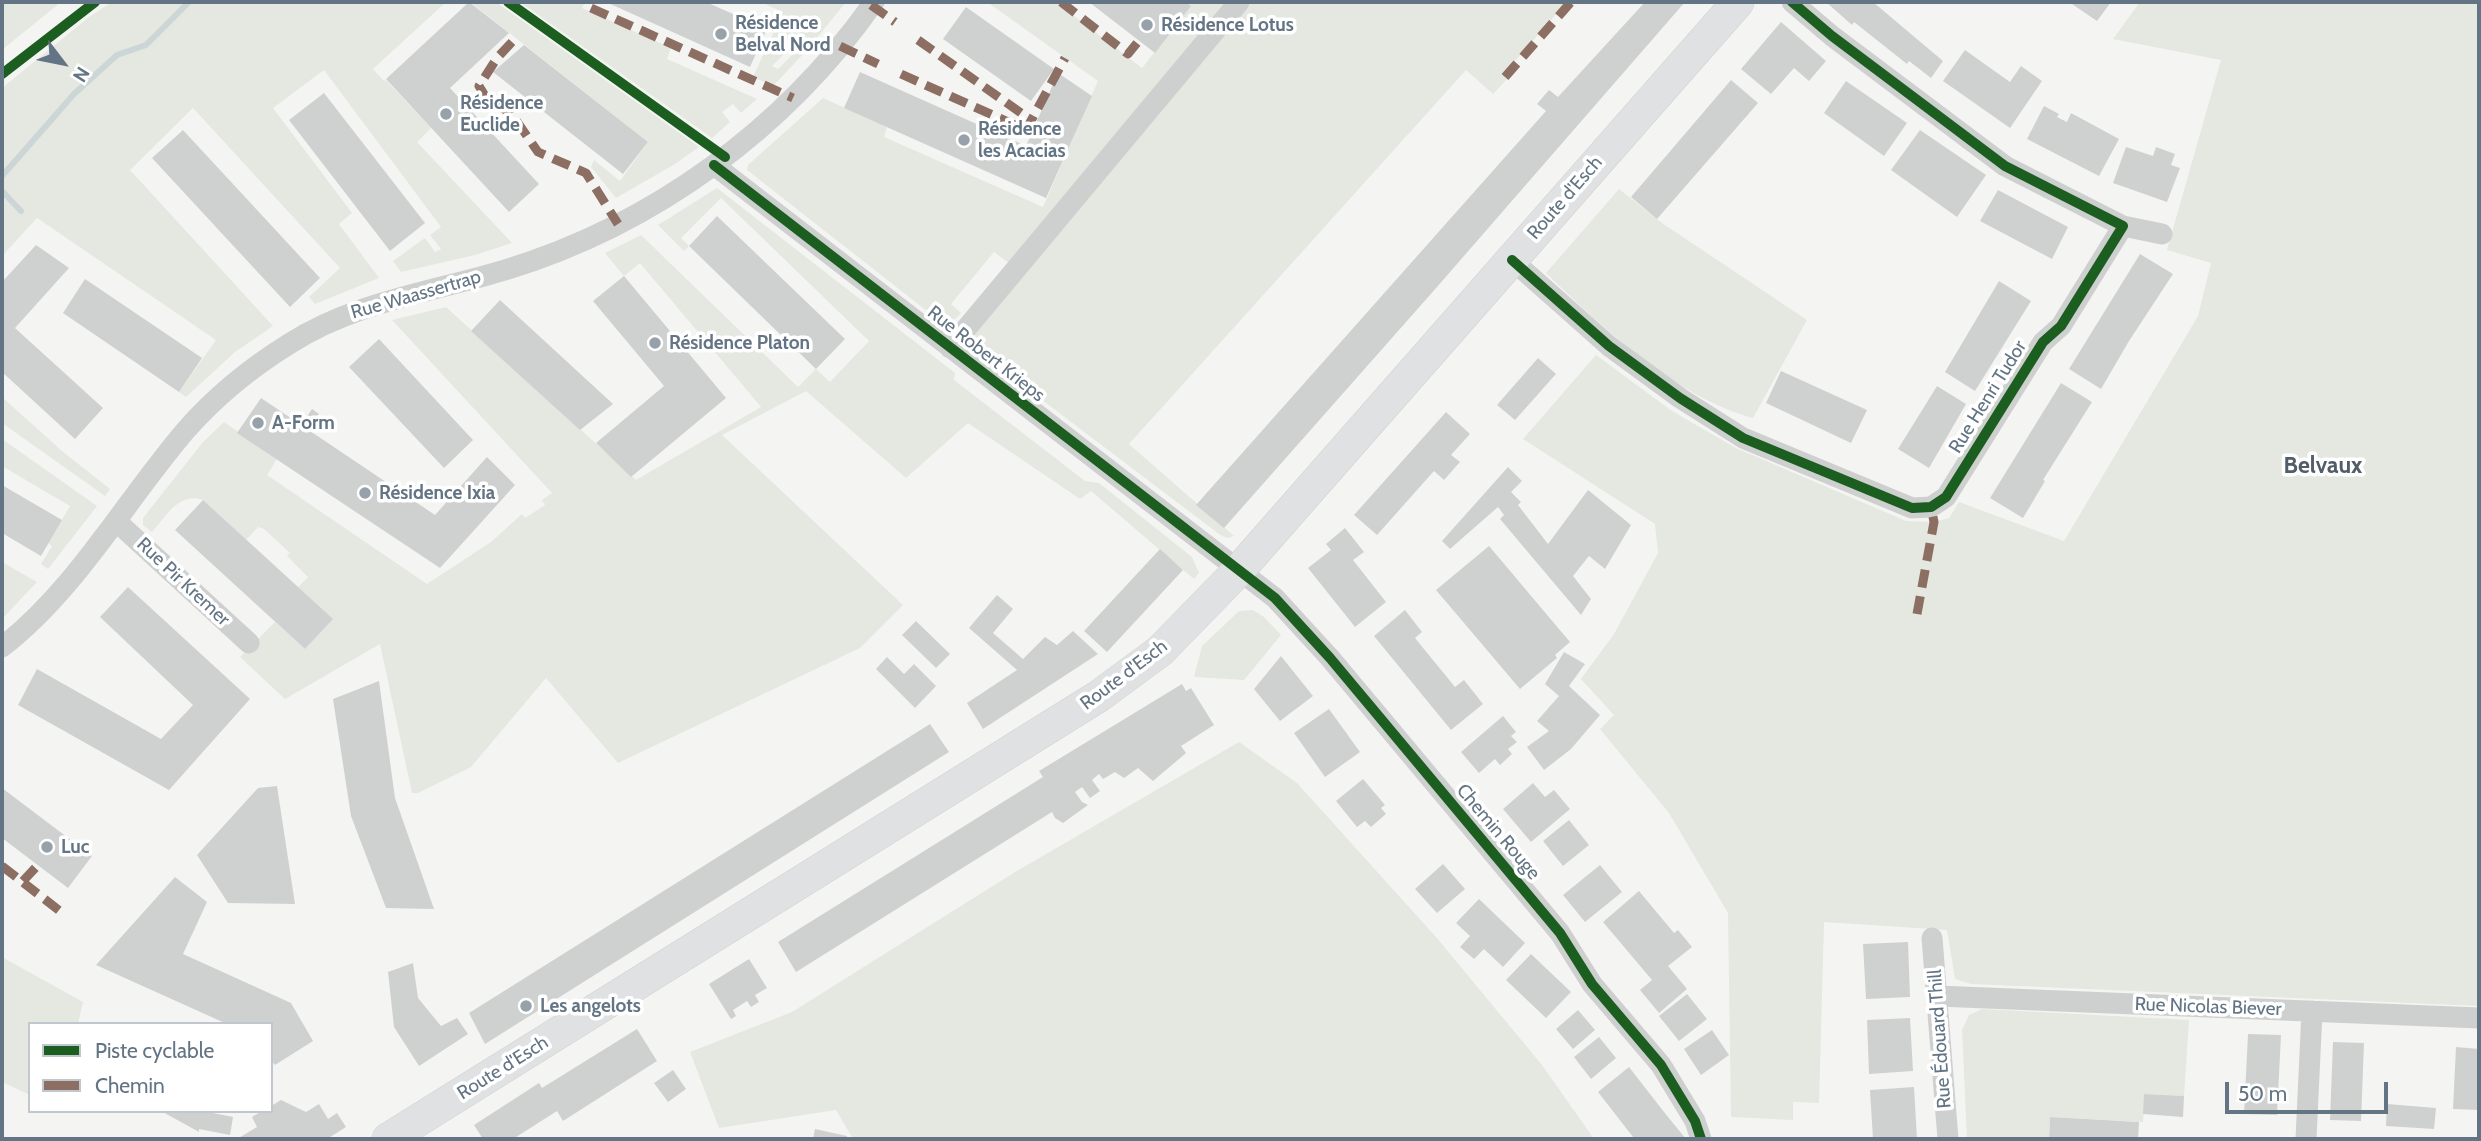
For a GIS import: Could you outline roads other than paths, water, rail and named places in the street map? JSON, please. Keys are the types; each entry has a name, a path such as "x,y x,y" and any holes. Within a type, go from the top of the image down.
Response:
{"main road":[{"name":"Route d'Esch","path":"388,1139 1099,696 1160,651 1239,569 1738,2"}],"street":[{"name":"Rue Waassertrap","path":"2,647 22,631 116,521 187,430 234,384 290,343 338,318 392,299 504,270 566,249 663,199 713,165 785,108 874,2"},
{"path":"950,348 1239,2"},
{"path":"1792,2 1832,36 2004,166 2123,226 2162,234"},
{"name":"Rue Robert Krieps","path":"713,165 1239,569"},
{"name":"Rue Henri Tudor","path":"1512,260 1609,346 1680,398 1743,438 1912,508 1931,507 1946,498 2043,342 2061,326 2123,226"},
{"name":"Rue Pir Kremer","path":"116,521 249,643"},
{"name":"Chemin Rouge","path":"1239,569 1275,598 1329,658 1560,933 1592,984 1661,1065 1695,1121 1701,1139"},
{"name":"Rue Édouard Thill","path":"1932,938 1948,1139"},
{"name":"Rue Nicolas Biever","path":"1937,996 2479,1018"},
{"path":"2306,1139 2312,1011"}],"waterway":[{"path":"2,176 74,94 117,55 146,45 189,2"},
{"path":"2,191 21,211"}],"place":[{"name":"Résidence Lotus","path":"1147,25"},
{"name":"Résidence Belval Nord","path":"721,34"},
{"name":"Résidence Euclide","path":"446,114"},
{"name":"Résidence les Acacias","path":"964,140"},
{"name":"Résidence Platon","path":"655,343"},
{"name":"A-Form","path":"258,423"},
{"name":"Résidence Ixia","path":"365,493"},
{"name":"Luc","path":"47,847"},
{"name":"Les angelots","path":"526,1006"}],"district":[{"name":"Belvaux","path":"2323,466"}]}
